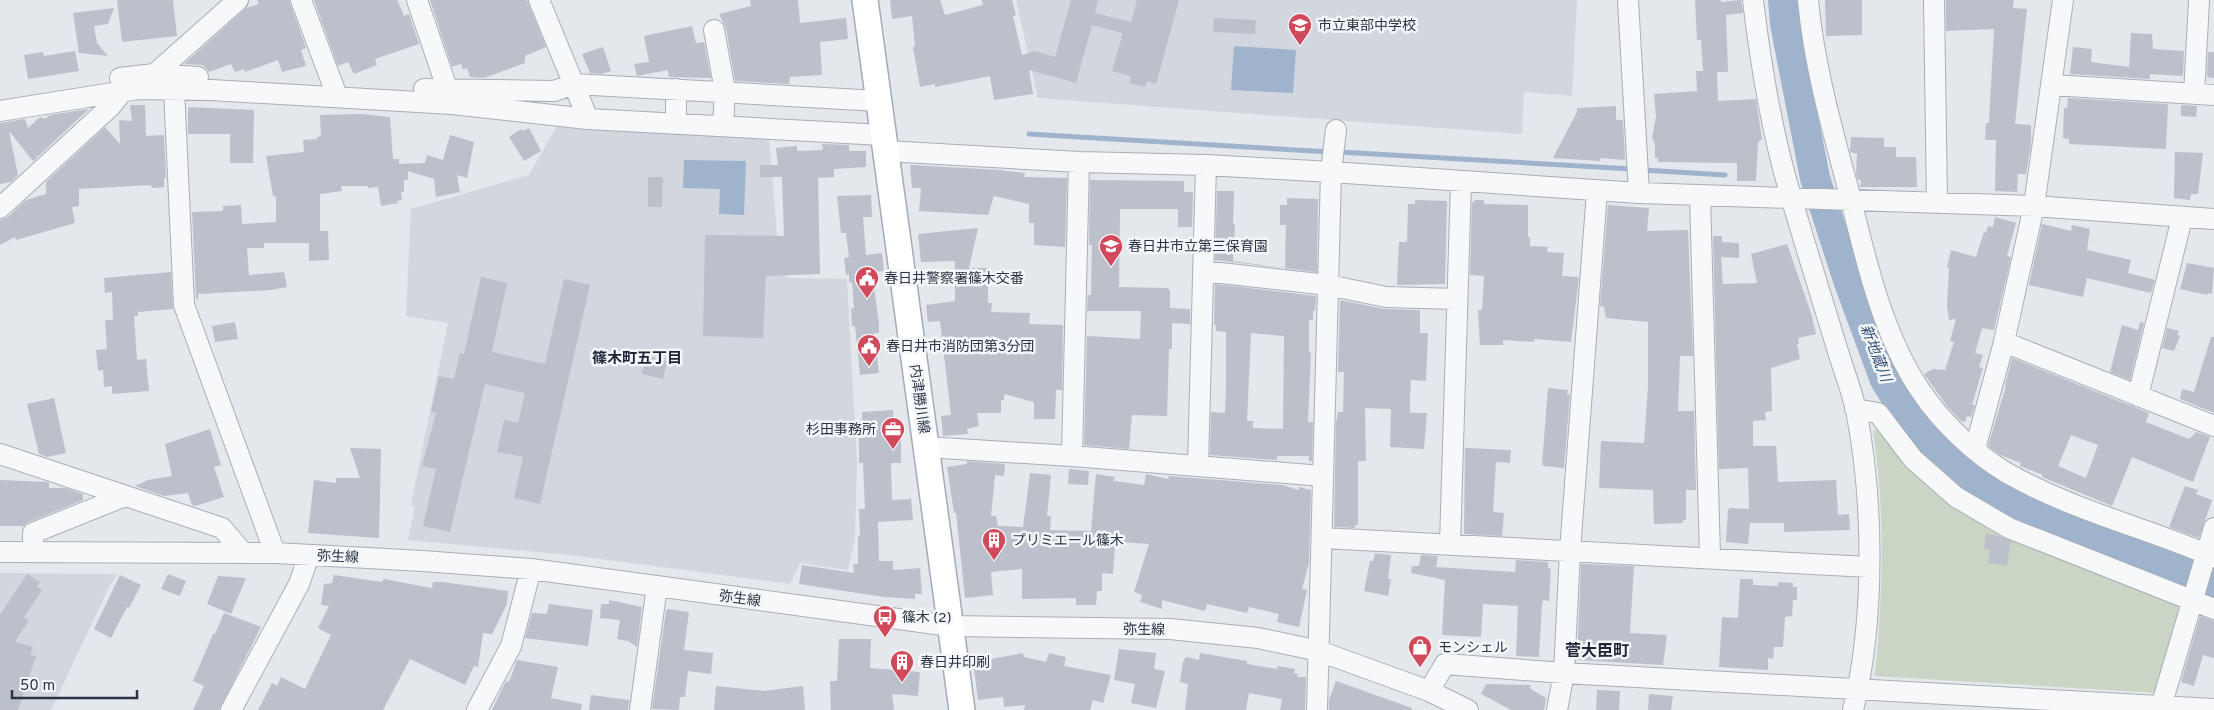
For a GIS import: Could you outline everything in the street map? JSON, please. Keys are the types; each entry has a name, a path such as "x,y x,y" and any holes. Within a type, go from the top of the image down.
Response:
{"main road":[{"name":"内津勝川線","path":"865,0 962,710"}],"street":[{"path":"0,208 110,107 130,90 154,74 238,0"},
{"path":"302,0 334,90"},
{"path":"417,0 450,97"},
{"path":"540,0 588,119"},
{"path":"1628,0 1638,178"},
{"path":"1753,0 1759,51 1775,138 1798,198 1855,408 1866,488 1869,567 1858,690 1853,710"},
{"path":"1808,0 1810,22 1845,199 1897,349 1920,391 1950,426 1975,449 2006,473 2049,494 2208,558"},
{"path":"1934,0 1938,203"},
{"path":"1975,449 2004,342 2034,206 2052,85 2062,0"},
{"path":"2194,94 2199,0"},
{"path":"714,30 725,91 723,126"},
{"path":"0,100 125,77 154,74 334,90 450,97 588,119 723,126 1079,162 1206,165 1597,191 1638,178 1700,196 2034,206 2214,219"},
{"path":"450,97 554,91 574,84 879,101"},
{"path":"2052,85 2214,95"},
{"path":"174,89 184,305 275,553"},
{"path":"676,89 676,124"},
{"path":"0,111 130,90 334,90"},
{"path":"1317,710 1323,538 1331,172 1336,130"},
{"path":"1072,456 1079,162"},
{"path":"1198,466 1206,165"},
{"path":"1450,544 1461,182"},
{"path":"1557,710 1564,673 1570,551 1597,191"},
{"path":"1700,196 1710,558"},
{"path":"2138,396 2182,218"},
{"path":"1203,272 1328,285 1386,297 1457,299"},
{"path":"2004,342 2214,426"},
{"path":"1855,408 1878,414 1913,459 1956,498 2009,528 2192,597 2214,609"},
{"path":"926,447 1072,456 1323,476"},
{"path":"0,454 222,528 244,553"},
{"path":"33,552 33,533 125,496"},
{"path":"2161,708 2192,597 2208,558 2214,528"},
{"path":"1323,538 1869,567"},
{"name":"弥生線","path":"0,552 275,553 532,569 950,626 1170,629 1258,638 1319,651 1430,691 1468,710"},
{"path":"230,710 299,584 309,555"},
{"path":"477,710 511,646 532,569"},
{"path":"640,710 657,586"},
{"path":"1430,691 1445,664 1564,673 1858,690 2013,704 2214,709"}],"shaded area":[{"name":"市立東部中学校","path":"1016,0 1577,0 1572,96 1524,92 1522,134 1038,98"},
{"path":"559,122 769,136 780,272 789,278 847,279 857,462 855,538 848,570 800,563 790,584 570,555 408,540 415,507 411,505 448,323 406,316 411,209 529,175"},
{"path":"0,573 118,574 110,585 51,710 0,710"}],"green space":[{"path":"1880,429 1918,473 2179,602 2182,608 2158,693 1875,676 1882,554 1880,494 1873,431"}],"water":[{"path":"1234,46 1296,50 1293,93 1231,90"},
{"path":"684,160 746,161 744,215 719,214 720,189 683,188"}],"building":[{"path":"117,0 173,0 177,36 122,42"},
{"path":"257,0 289,0 306,48 301,50 306,66 282,72 278,60 245,72 244,69 235,72 231,64 209,72 203,65 184,64 246,8 259,4"},
{"path":"314,0 397,0 404,16 409,14 419,44 375,59 377,65 354,74 348,62 338,66"},
{"path":"430,0 527,0 546,47 525,56 525,63 484,78 470,77 467,68 463,70 461,64 452,67"},
{"path":"750,0 798,0 800,23 846,18 848,39 820,42 822,75 790,77 789,84 735,81 726,28 719,14 751,6"},
{"path":"890,0 940,0 945,15 983,5 982,0 1012,0 1016,15 1013,16 1022,55 1035,51 1055,57 1071,0 1098,0 1095,13 1131,22 1137,0 1179,0 1156,84 1147,81 1145,87 1129,83 1131,76 1112,71 1123,33 1092,25 1076,83 1029,70 1033,94 994,100 990,76 935,87 935,84 920,87 913,47 915,46 912,16 892,19"},
{"path":"1695,0 1721,0 1721,2 1741,0 1743,13 1726,15 1728,72 1717,72 1718,101 1756,99 1762,139 1758,142 1756,181 1737,181 1737,163 1658,162 1658,158 1655,158 1655,144 1652,138 1656,117 1654,94 1697,91 1696,71 1703,71 1701,40 1697,40"},
{"path":"1825,0 1862,0 1862,35 1826,36"},
{"path":"1946,0 2014,0 2013,8 2027,9 2015,124 2031,125 2031,144 2026,174 2018,174 2017,192 1995,191 1996,140 1985,140 1986,123 1989,123 1994,29 1946,31"},
{"path":"114,8 108,24 94,26 97,43 108,56 79,53 73,13"},
{"path":"1214,18 1256,20 1255,34 1213,32"},
{"path":"692,26 696,43 704,42 711,78 669,77 668,70 637,76 634,64 649,62 644,36"},
{"path":"2131,33 2152,34 2153,49 2184,51 2183,76 2150,74 2150,79 2070,74 2073,47 2092,49 2091,62 2129,67"},
{"path":"603,47 611,71 602,74 590,73 582,54"},
{"path":"75,51 79,71 28,79 24,55 43,52 44,56"},
{"path":"2208,52 2214,52 2214,78 2207,77"},
{"path":"2068,98 2168,104 2166,149 2069,144 2069,139 2063,138 2064,108 2067,108"},
{"path":"130,105 145,105 146,136 164,135 166,178 164,178 164,187 152,188 151,185 79,189 79,206 72,207 75,223 16,240 15,237 0,245 0,220 8,217 26,200 46,194 46,182 105,127 120,144 119,120 132,121"},
{"path":"2181,105 2197,106 2196,117 2181,116"},
{"path":"1616,106 1616,120 1623,120 1625,160 1600,158 1600,161 1553,158 1577,112 1577,108"},
{"path":"188,107 254,110 253,163 230,163 230,134 188,134"},
{"path":"89,109 33,161 9,131 18,175 11,182 0,184 0,123 25,119 28,128 40,117 45,119 50,115"},
{"path":"361,114 390,117 393,159 399,159 399,164 425,163 427,155 443,160 450,135 474,142 467,178 457,175 460,192 436,197 434,179 408,171 408,180 404,180 404,192 401,192 402,200 397,201 398,203 381,206 378,187 341,186 342,191 320,194 320,231 328,231 329,260 309,261 309,243 264,243 264,248 247,248 249,275 284,272 287,287 271,290 198,294 198,299 196,299 192,212 223,211 223,206 241,205 242,224 276,222 276,196 273,196 266,156 304,152 303,140 317,139 317,137 321,136 320,115"},
{"path":"529,128 541,151 524,161 509,137 521,129 523,131"},
{"path":"1851,137 1884,138 1884,147 1896,147 1896,157 1916,157 1917,187 1860,187 1861,180 1858,180 1856,174 1857,154 1850,152"},
{"path":"822,144 849,145 849,151 866,151 866,167 834,169 834,177 818,178 820,274 766,276 763,338 703,336 705,235 784,236 782,177 760,177 760,165 778,165 776,148 797,146 797,151 823,150"},
{"path":"2175,152 2203,153 2198,194 2191,194 2190,200 2174,198"},
{"path":"910,165 1000,170 1025,173 1024,177 1067,178 1065,247 1034,245 1034,223 1029,223 1029,204 994,196 988,215 919,211 921,188 912,188"},
{"path":"648,177 663,177 662,207 648,207"},
{"path":"1090,180 1184,181 1184,192 1193,192 1192,227 1178,227 1178,209 1120,209 1119,287 1167,288 1170,290 1170,308 1190,309 1190,324 1172,323 1172,349 1169,349 1167,416 1132,415 1129,449 1084,445 1087,336 1140,339 1141,311 1087,311 1088,295 1091,295 1092,245 1089,245"},
{"path":"1217,191 1234,191 1233,261 1285,268 1286,225 1280,225 1280,205 1287,205 1287,198 1318,199 1317,272 1215,260"},
{"path":"871,195 872,217 863,217 866,255 882,253 884,271 872,272 879,324 879,333 874,333 879,373 860,375 855,326 852,326 851,309 854,308 852,282 849,283 849,274 846,275 844,258 849,257 846,233 841,233 837,196"},
{"path":"1415,200 1447,201 1445,284 1397,285 1399,242 1407,242 1408,204 1415,204"},
{"path":"1475,200 1484,200 1484,204 1528,205 1528,237 1530,237 1530,246 1548,247 1547,252 1564,253 1562,276 1579,277 1571,342 1534,339 1534,342 1503,340 1503,345 1480,345 1478,310 1482,310 1484,276 1470,275 1472,203"},
{"path":"1608,205 1649,208 1647,231 1688,230 1693,356 1680,356 1678,411 1694,411 1696,490 1686,490 1686,520 1683,520 1683,523 1654,524 1653,490 1599,488 1601,441 1644,443 1648,387 1648,322 1606,318 1604,307 1600,306"},
{"path":"1995,217 2016,223 2007,256 2011,257 1994,330 1982,328 1975,353 1983,355 1979,367 1983,368 1972,405 1975,405 1971,417 1967,416 1965,422 1961,421 1947,406 1924,374 1933,369 1945,370 1954,342 1950,341 1956,319 1949,320 1947,306 1949,268 1947,267 1951,250 1976,257 1984,232 1986,233 1988,226 1993,227"},
{"path":"2042,224 2071,231 2072,225 2090,229 2087,250 2131,260 2128,273 2155,280 2151,293 2087,278 2083,297 2029,285"},
{"path":"978,228 969,268 988,268 988,303 992,303 991,312 1030,313 1029,324 1063,325 1062,390 1056,390 1055,419 1034,419 1034,402 1004,394 1004,400 1001,400 1001,413 977,413 979,426 967,429 968,434 943,436 941,416 951,415 940,321 928,322 926,305 955,301 955,261 921,262 918,234"},
{"path":"1713,236 1722,236 1722,242 1739,243 1739,258 1721,257 1723,284 1757,283 1751,254 1787,244 1811,313 1816,334 1798,338 1799,344 1797,344 1800,359 1771,368 1772,411 1765,412 1766,420 1753,421 1753,446 1776,446 1778,482 1836,480 1838,515 1849,514 1850,530 1784,532 1784,523 1750,523 1748,544 1726,542 1728,510 1730,508 1749,509 1748,468 1719,469"},
{"path":"2187,263 2214,268 2212,294 2208,293 2207,295 2180,289"},
{"path":"171,272 173,309 138,312 138,316 134,316 137,360 146,359 149,391 112,394 112,386 104,387 103,370 98,371 96,350 107,349 105,320 113,320 112,292 105,293 104,278"},
{"path":"481,277 507,283 492,352 545,364 564,279 590,285 540,504 514,498 523,457 497,452 504,420 518,423 525,393 485,384 450,532 423,526 436,469 422,466 436,413 431,412 439,376 454,379 460,353 464,354"},
{"path":"1215,284 1316,296 1313,320 1309,320 1309,352 1311,353 1308,422 1313,422 1312,461 1309,461 1309,456 1277,456 1277,460 1210,455 1211,412 1225,413 1226,385 1226,332 1216,331 1216,325 1214,325","holes":["1251,333 1284,336 1283,429 1253,428 1253,421 1247,421"]},
{"path":"1340,300 1384,309 1420,310 1420,333 1428,333 1426,381 1411,380 1410,397 1410,413 1427,413 1424,449 1390,447 1391,409 1365,408 1366,461 1358,461 1358,525 1355,525 1355,528 1334,527 1336,423 1338,412 1343,412 1344,372 1338,372"},
{"path":"235,322 238,339 215,342 212,326"},
{"path":"2140,322 2144,323 2130,380 2110,372 2122,325 2138,330"},
{"path":"2167,328 2179,331 2177,335 2180,336 2174,351 2162,348"},
{"path":"2211,337 2214,337 2214,413 2180,399 2182,389 2194,392"},
{"path":"646,356 667,361 663,379 642,374"},
{"path":"2012,358 2149,413 2146,422 2189,439 2196,432 2210,437 2193,482 2132,457 2112,506 2020,466 2021,463 2000,455 1988,446","holes":["2071,435 2098,445 2086,478 2058,466"]},
{"path":"1548,388 1568,390 1567,394 1570,394 1564,468 1544,466 1542,464"},
{"path":"54,398 66,453 47,457 39,454 27,404"},
{"path":"893,410 894,437 901,437 901,463 891,463 892,500 911,499 913,520 878,522 879,561 893,561 893,570 920,568 922,594 915,594 915,599 884,597 799,584 802,565 854,573 853,564 858,564 859,509 865,509 863,463 859,463 859,438 863,438 862,412"},
{"path":"210,429 221,465 214,467 224,497 195,506 192,505 188,493 164,496 135,486 148,480 172,476 165,444"},
{"path":"350,448 381,449 379,538 308,533 314,480 336,483 336,478 360,478"},
{"path":"1465,448 1511,450 1510,463 1496,462 1493,512 1504,513 1502,536 1464,534"},
{"path":"967,461 1005,464 1004,476 995,475 991,516 996,516 998,526 1023,527 1030,473 1051,475 1047,516 1051,516 1050,530 1091,531 1096,474 1115,477 1114,481 1144,485 1146,474 1168,479 1169,476 1282,485 1299,490 1299,487 1311,490 1309,563 1302,589 1307,590 1299,627 1277,622 1279,614 1249,607 1247,613 1207,604 1205,611 1162,600 1162,609 1140,602 1142,595 1134,592 1149,544 1121,542 1121,545 1115,545 1113,574 1102,573 1102,591 1097,591 1096,605 1076,605 1076,598 1022,599 1022,569 991,572 993,595 965,598 956,513 954,513 947,467 967,464"},
{"path":"1069,469 1089,471 1088,485 1068,484"},
{"path":"0,480 47,482 49,483 49,488 66,488 83,494 83,500 23,526 0,526"},
{"path":"2185,486 2198,490 2196,494 2212,500 2199,538 2169,527"},
{"path":"1986,534 1999,536 2011,541 2007,566 1988,563 1990,550 1984,549"},
{"path":"1375,553 1391,555 1388,579 1391,579 1388,596 1364,591 1370,561 1373,561"},
{"path":"1421,555 1438,556 1436,567 1515,572 1516,560 1548,562 1548,568 1551,569 1549,601 1543,600 1542,604 1539,657 1516,656 1518,606 1483,604 1481,637 1442,635 1445,580 1411,573 1412,566 1419,566"},
{"path":"1581,564 1634,566 1630,633 1667,635 1663,665 1577,660"},
{"path":"27,574 40,582 37,587 42,590 24,617 29,620 15,642 33,647 30,655 36,656 18,710 0,710 0,615"},
{"path":"168,574 186,581 180,596 161,589"},
{"path":"120,575 141,585 111,638 94,629"},
{"path":"334,575 382,582 384,579 432,588 433,582 443,582 508,591 507,604 492,634 483,633 478,667 474,666 465,685 410,659 383,710 258,710 272,683 277,686 281,677 305,689 331,635 318,628 329,606 321,605 324,584 332,583"},
{"path":"218,576 246,578 231,614 207,604"},
{"path":"1740,579 1753,579 1753,585 1778,586 1778,582 1793,583 1793,587 1797,587 1797,600 1793,600 1792,616 1785,617 1783,647 1774,647 1773,659 1768,658 1768,670 1719,667 1722,617 1738,618"},
{"path":"609,600 642,607 637,647 628,641 617,639 620,620 600,618 601,604 609,604"},
{"path":"549,604 593,610 588,646 525,638 532,613 547,614"},
{"path":"668,609 689,612 684,650 713,653 711,674 688,671 685,697 680,697 679,710 652,709 666,611"},
{"path":"224,613 261,627 219,710 193,710 204,686 193,681"},
{"path":"2200,616 2214,621 2214,658 2203,655 2194,686 2181,682"},
{"path":"839,639 871,639 870,668 920,672 918,696 892,694 894,710 831,710 830,681 837,681"},
{"path":"1119,649 1156,653 1154,669 1165,671 1156,708 1131,703 1135,684 1114,680"},
{"path":"1023,653 1024,657 1046,662 1049,653 1066,657 1064,666 1111,675 1103,703 1093,700 1090,710 1024,710 1025,705 1004,707 1003,697 978,700 974,668 980,661"},
{"path":"1200,653 1247,661 1247,664 1277,669 1277,666 1295,669 1294,673 1298,674 1297,677 1306,677 1305,710 1280,710 1282,699 1249,693 1246,710 1185,710 1188,684 1180,682 1183,662 1186,657 1199,660"},
{"path":"517,660 558,667 551,698 582,704 581,710 492,710 506,681 509,682"},
{"path":"1336,681 1412,708 1412,710 1329,710 1329,700"},
{"path":"1486,684 1530,685 1531,689 1546,698 1544,710 1511,710 1481,694"},
{"path":"716,686 764,691 803,686 805,710 714,710"},
{"path":"1597,690 1620,691 1619,710 1596,710"},
{"path":"1649,694 1673,696 1671,710 1648,710"},
{"path":"591,695 629,700 628,710 589,710"}],"waterway":[{"name":"新地蔵川","path":"1783,0 1785,24 1815,178 1848,280 1885,380 1909,419 1961,471 1997,494 2046,518 2214,584"},
{"path":"1029,134 1330,152"},
{"path":"1339,152 1632,169"},
{"path":"1643,170 1725,175"}],"place":[{"name":"市立東部中学校","path":"1300,46"},
{"name":"春日井市立第三保育園","path":"1111,267"},
{"name":"春日井警察署篠木交番","path":"867,299"},
{"name":"春日井市消防団第3分団","path":"869,367"},
{"name":"杉田事務所","path":"893,450"},
{"name":"プリミエール篠木","path":"994,561"},
{"name":"篠木 (2)","path":"885,638"},
{"name":"モンシェル","path":"1420,668"},
{"name":"春日井印刷","path":"902,683"}],"district":[{"name":"篠木町五丁目","path":"637,358"},
{"name":"菅大臣町","path":"1597,650"}]}
